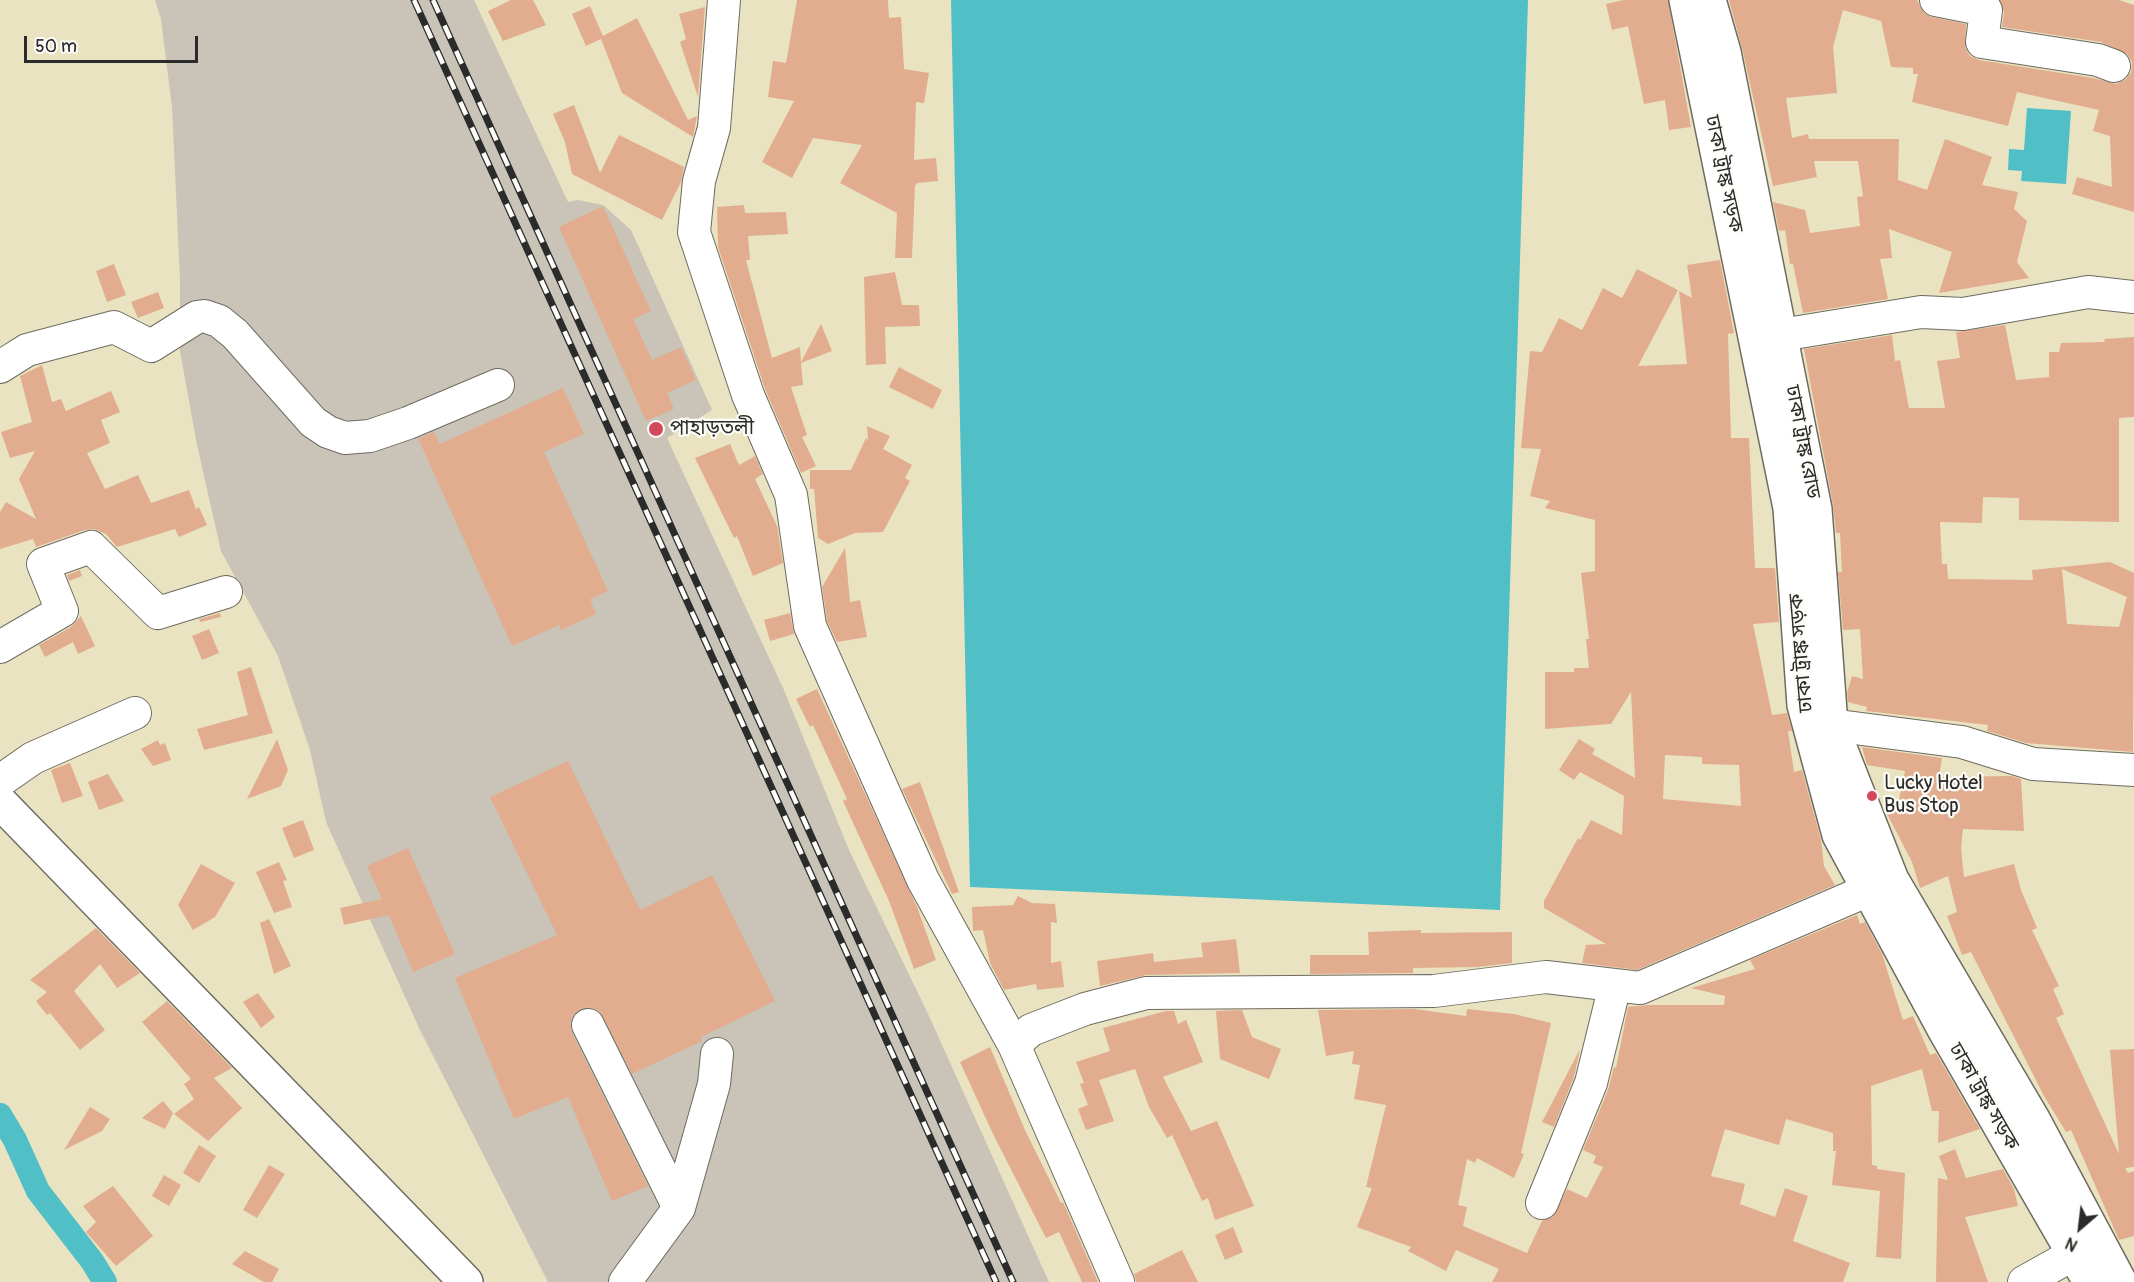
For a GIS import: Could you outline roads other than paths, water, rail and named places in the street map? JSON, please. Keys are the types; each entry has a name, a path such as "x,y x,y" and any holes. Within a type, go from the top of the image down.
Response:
{"main road":[{"name":"ঢাকা ট্রাঙ্ক সড়ক","path":"1686,0 1790,508 1804,705 1839,835 1880,886 2034,1121 2120,1282"},
{"name":"ঢাকা ট্রাঙ্ক রোড","path":"1709,0 1724,52 1815,509 1831,725 1880,886"},
{"path":"0,802 466,1282"},
{"name":"ঢাকা ট্রাঙ্ক সড়ক","path":"1880,886 2090,1282"}],"street":[{"path":"724,0 714,128 699,181 694,232 748,395 791,495 810,627 923,880 1014,1045 1118,1282"},
{"path":"1936,0 1986,10 1982,42 2098,60 2114,66"},
{"path":"1781,335 1921,312 1963,314 2088,292 2134,297"},
{"path":"0,368 27,350 114,327 152,346 197,317 210,317 236,334 313,422 328,432 345,438 370,436 408,423 498,385"},
{"path":"0,647 62,611 43,564 91,547 158,613 226,592"},
{"path":"0,781 33,758 135,713"},
{"path":"1831,725 1962,742 2033,764 2134,770"},
{"path":"1014,1045 1031,1030 1085,1009 1146,993 1434,991 1546,977 1640,988 1880,886"},
{"path":"1542,1203 1591,1083 1615,985"},
{"path":"588,1025 679,1208"},
{"path":"625,1282 679,1208 714,1084 717,1054"},
{"path":"2024,1282 2074,1254"}],"water":[{"path":"951,0 1528,0 1500,910 970,887"},
{"path":"2027,108 2071,111 2066,184 2021,181 2022,171 2008,170 2009,149 2024,150"}],"waterway":[{"path":"0,1115 15,1140 38,1191 92,1261 105,1282"}],"railway":[{"path":"414,0 996,1282"},
{"path":"433,0 1013,1282"}],"place":[{"name":"পাহাড়তলী","path":"656,429"},
{"name":"Lucky Hotel Bus Stop","path":"1872,796"}]}
